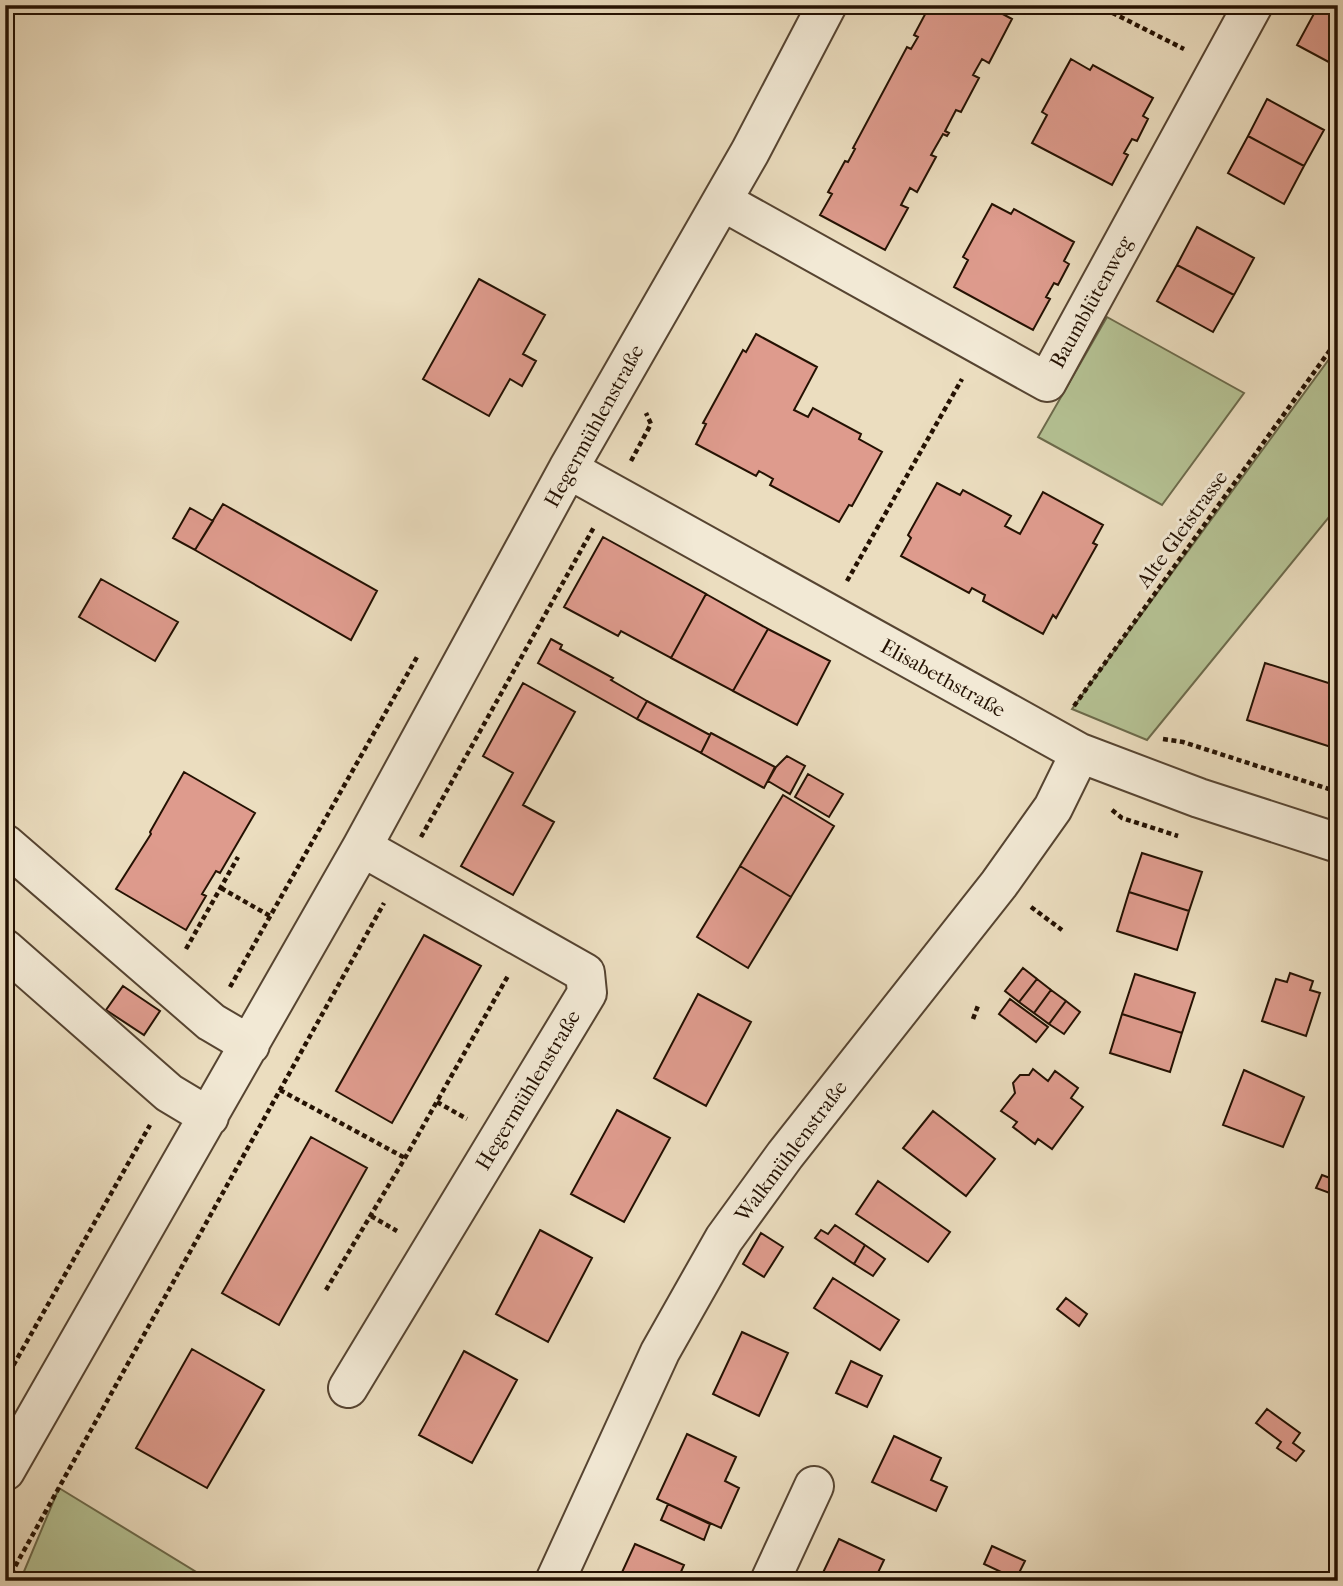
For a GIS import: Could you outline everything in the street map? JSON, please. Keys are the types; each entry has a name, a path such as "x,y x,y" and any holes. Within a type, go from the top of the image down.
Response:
{"street":[{"name":"Hegermühlenstraße","path":"5,1471 362,847 568,468 722,201 827,5"},
{"name":"Baumblütenweg","path":"722,201 1047,382 1253,5"},
{"name":"Elisabethstraße","path":"568,468 1065,746 1199,798 1338,843"},
{"name":"Walkmühlenstraße","path":"555,1581 660,1352 724,1239 785,1155 999,884 1053,808 1065,746"},
{"path":"5,844 211,1021 250,1045"},
{"name":"Hegermühlenstraße","path":"348,1388 587,993 585,973 362,847"},
{"path":"5,949 169,1093 209,1117"},
{"path":"770,1581 814,1486"}],"path":[{"path":"1097,5 1219,66"},
{"name":"Alte Gleistrasse","path":"1065,746 1338,339"},
{"path":"835,575 847,581 982,345"},
{"path":"7,1581 651,424"},
{"path":"587,435 643,466"},
{"path":"211,1021 419,654"},
{"path":"1156,738 1182,742 1338,792"},
{"path":"166,983 239,858"},
{"path":"221,888 270,916"},
{"path":"326,1290 405,1158 528,940"},
{"path":"973,1019 979,1003"},
{"path":"279,1090 405,1158"},
{"path":"5,1380 169,1093"}],"green space":[{"path":"1107,317 1244,393 1162,505 1038,437"},
{"path":"1338,347 1338,506 1147,740 1072,709"},
{"path":"59,1488 211,1581 20,1581"}],"building":[{"path":"930,5 986,5 1012,19 989,63 982,59 973,75 979,78 961,112 956,110 945,131 949,133 947,136 943,134 931,155 936,157 917,192 910,188 901,205 908,208 885,250 820,215 832,194 828,192 845,161 848,162 907,47 911,49 918,37 914,35"},
{"path":"1192,5 1211,5 1206,13"},
{"path":"1319,5 1338,5 1338,19 1317,8"},
{"path":"1317,8 1338,19 1338,67 1297,45"},
{"path":"1071,59 1090,70 1093,65 1153,98 1143,116 1148,119 1137,141 1132,139 1124,153 1128,155 1112,185 1032,143 1047,115 1042,112"},
{"path":"1267,99 1324,130 1304,166 1248,136"},
{"path":"1248,136 1304,166 1284,204 1228,173"},
{"path":"992,204 1011,214 1014,209 1074,242 1064,261 1069,264 1058,285 1054,283 1046,297 1050,299 1033,330 954,287 968,260 963,257"},
{"path":"1197,227 1254,258 1234,295 1177,265"},
{"path":"1177,265 1234,295 1213,332 1157,301"},
{"path":"479,279 545,315 523,354 536,361 522,386 510,379 489,416 423,379"},
{"path":"756,334 817,367 794,410 808,417 813,408 861,434 859,439 882,452 852,506 849,505 839,522 770,485 773,479 759,471 756,476 696,444 706,424 703,423 743,350 746,352"},
{"path":"937,483 960,495 963,490 1011,516 1005,526 1020,534 1043,492 1103,525 1093,543 1097,545 1056,618 1053,615 1043,634 983,601 985,595 972,588 969,593 901,556 911,538 908,535"},
{"path":"223,504 377,591 351,640 195,550"},
{"path":"190,508 213,521 195,550 173,538"},
{"path":"603,537 706,594 671,658 621,631 618,636 564,607"},
{"path":"101,579 178,622 155,661 79,617"},
{"path":"706,594 768,629 733,691 671,658"},
{"path":"768,629 830,661 797,725 733,691"},
{"path":"551,639 562,645 560,649 613,678 611,680 647,701 637,719 538,663"},
{"path":"1265,663 1338,686 1338,726 1331,747 1247,720"},
{"path":"523,683 575,712 523,805 554,822 513,895 461,866 513,773 483,756"},
{"path":"647,701 710,735 701,753 637,719"},
{"path":"711,733 775,767 764,788 701,753"},
{"path":"787,756 805,766 790,794 768,781 776,767"},
{"path":"184,772 255,813 220,873 216,871 202,894 206,896 186,930 116,889 151,834"},
{"path":"808,774 843,794 829,817 795,797"},
{"path":"783,795 834,826 791,897 740,866"},
{"path":"1142,853 1202,872 1189,911 1129,892"},
{"path":"740,866 791,897 748,968 697,937"},
{"path":"1129,892 1189,911 1177,950 1117,931"},
{"path":"424,935 481,966 392,1123 336,1091"},
{"path":"1023,968 1037,979 1019,1002 1005,991"},
{"path":"1290,973 1313,981 1310,990 1320,993 1306,1036 1262,1021 1276,979 1287,982"},
{"path":"1135,974 1195,993 1182,1033 1122,1014"},
{"path":"1037,979 1051,990 1034,1013 1019,1002"},
{"path":"123,986 160,1011 144,1035 106,1010"},
{"path":"1051,990 1066,1001 1049,1024 1034,1013"},
{"path":"698,994 751,1022 706,1106 654,1078"},
{"path":"1010,999 1048,1027 1036,1042 999,1014"},
{"path":"1066,1001 1080,1012 1064,1034 1049,1024"},
{"path":"1122,1014 1182,1033 1170,1072 1110,1053"},
{"path":"1033,1069 1048,1081 1055,1071 1078,1088 1071,1098 1083,1107 1052,1149 1038,1139 1035,1144 1013,1127 1017,1122 1001,1111 1015,1093 1013,1083 1020,1075 1029,1075"},
{"path":"1244,1070 1304,1097 1283,1147 1223,1125"},
{"path":"617,1110 670,1138 624,1222 571,1194"},
{"path":"933,1111 995,1159 966,1196 903,1148"},
{"path":"311,1137 367,1168 279,1325 222,1293"},
{"path":"1322,1175 1338,1181 1338,1196 1316,1188"},
{"path":"878,1181 950,1232 928,1262 856,1214"},
{"path":"835,1225 865,1245 854,1264 815,1238 821,1230 828,1234"},
{"path":"540,1230 592,1258 548,1342 496,1314"},
{"path":"761,1233 783,1247 764,1277 743,1264"},
{"path":"865,1245 885,1259 873,1276 854,1264"},
{"path":"833,1278 899,1320 880,1350 814,1308"},
{"path":"1066,1298 1087,1314 1079,1326 1057,1309"},
{"path":"742,1332 788,1353 759,1416 713,1394"},
{"path":"192,1349 264,1390 207,1488 136,1448"},
{"path":"464,1351 517,1380 472,1463 419,1435"},
{"path":"851,1361 882,1376 867,1407 836,1393"},
{"path":"1267,1409 1300,1433 1293,1443 1304,1451 1296,1461 1277,1448 1281,1442 1256,1423"},
{"path":"687,1434 736,1457 725,1481 739,1488 721,1528 657,1499"},
{"path":"894,1436 941,1458 931,1480 947,1487 936,1511 872,1482"},
{"path":"668,1504 710,1524 704,1540 661,1520"},
{"path":"839,1539 884,1560 874,1581 819,1581"},
{"path":"635,1544 684,1565 677,1581 618,1581"},
{"path":"992,1546 1025,1561 1016,1579 984,1564"}]}
